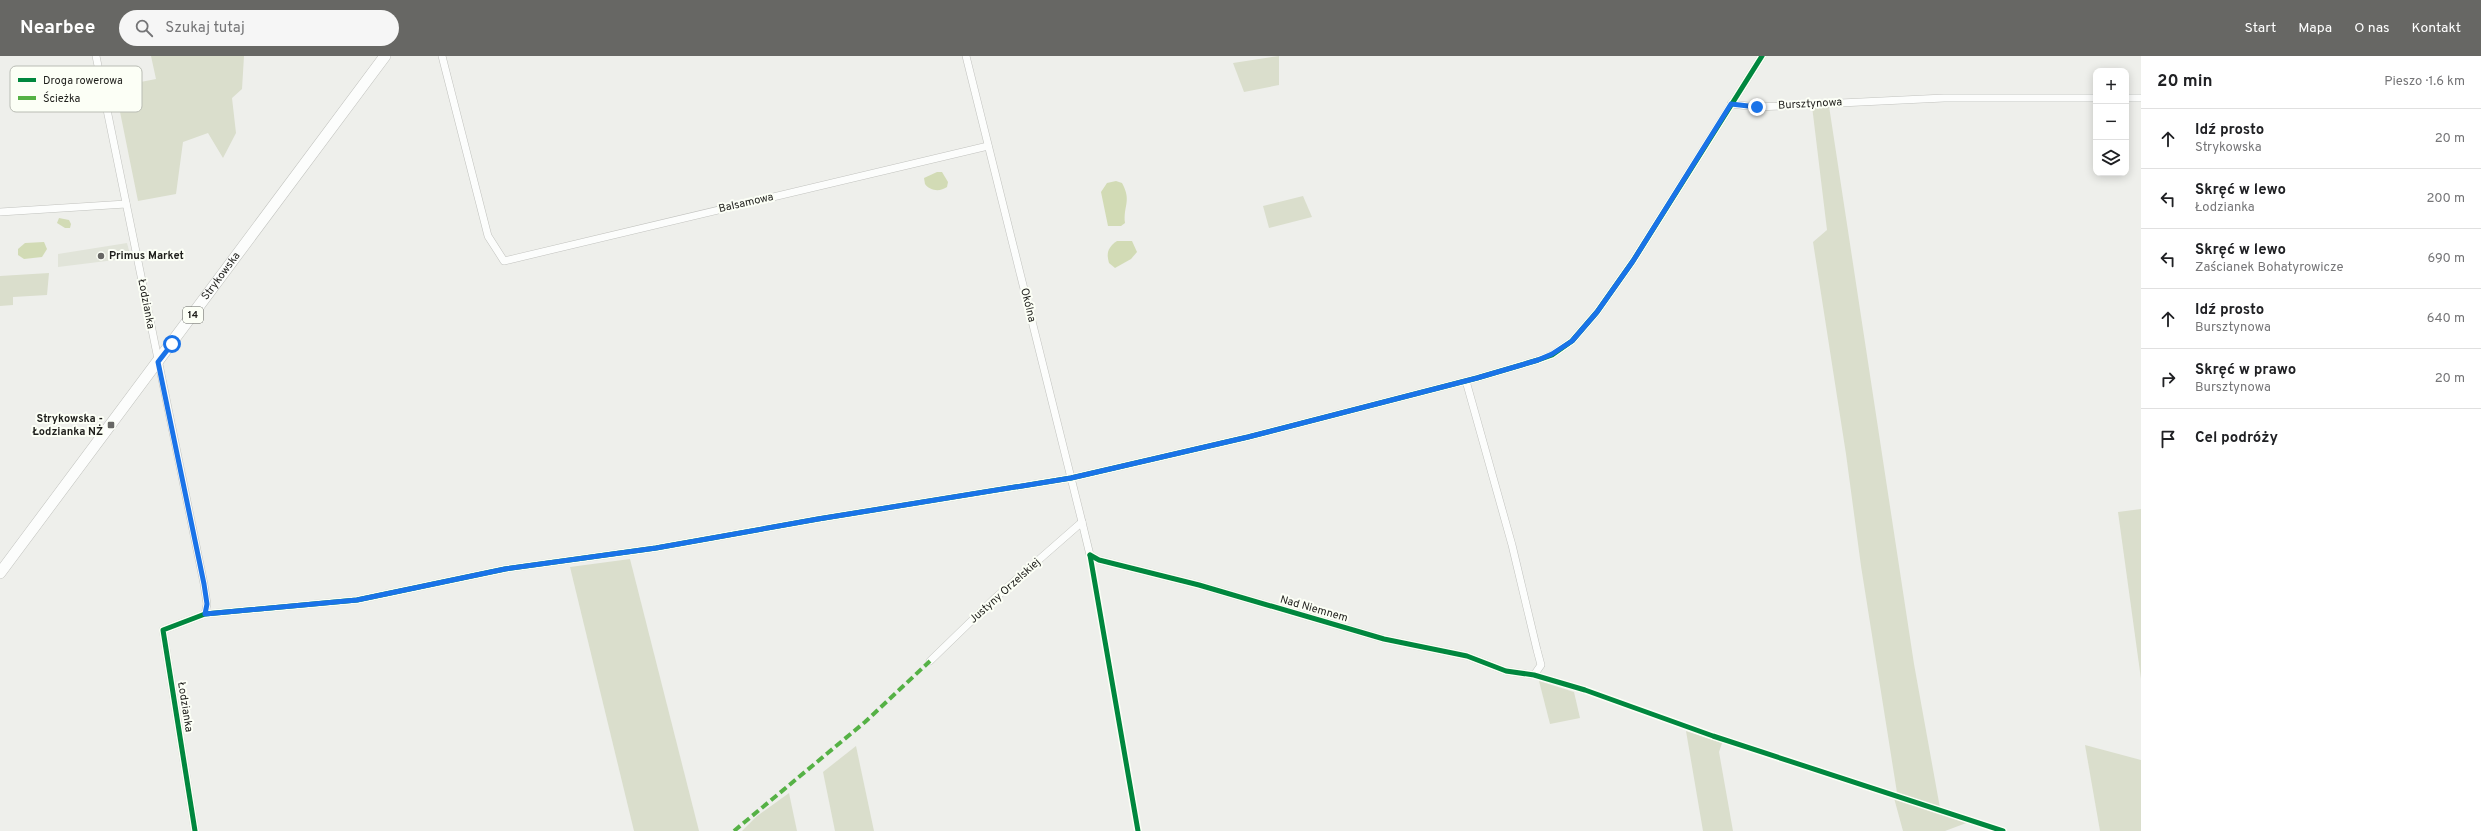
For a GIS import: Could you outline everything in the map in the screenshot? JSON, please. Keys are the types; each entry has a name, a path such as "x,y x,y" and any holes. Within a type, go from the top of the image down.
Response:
{"main road":[{"name":"Strykowska","path":"0,573 385,56"}],"street":[{"name":"Łodzianka","path":"96,56 98,66"},
{"name":"Balsamowa","path":"442,56 486,230 490,242 504,261 988,146"},
{"name":"Okólna","path":"966,56 1090,555"},
{"path":"205,614 357,600 505,569 656,548 818,519 1071,478 1255,435 1466,381 1552,354 1582,331 1633,261 1762,56"},
{"name":"Bursztynowa","path":"1731,104 1757,107 1936,98 2093,98"},
{"path":"2129,98 2141,98"},
{"name":"Łodzianka","path":"107,112 207,604 205,614 163,630 195,831"},
{"path":"0,212 126,204"},
{"name":"Nad Niemnem","path":"1090,555 1098,560 1198,585 1384,640 1467,656 1506,671 1534,675 1541,665 1512,546 1466,381"},
{"name":"Justyny Orzelskiej","path":"930,661 994,599 1082,522"}],"shaded area":[{"path":"151,56 244,56 242,89 232,98 236,133 223,158 208,133 183,142 176,194 138,201 120,112 142,112 142,82 156,79"},
{"path":"1279,56 1279,85 1244,92 1233,63"},
{"path":"1812,106 1829,106 1914,664 1940,808 1937,813 1969,822 1945,831 1903,831 1894,798 1898,799 1861,566 1846,454 1813,242 1827,230"},
{"path":"937,172 942,172 948,182 947,187 941,190 932,189 925,184 924,178"},
{"path":"1116,181 1122,183 1125,189 1127,199 1125,223 1121,226 1108,226 1101,192 1107,183"},
{"path":"1303,196 1312,217 1269,228 1263,206"},
{"path":"59,218 69,220 71,224 70,228 65,228 57,223"},
{"path":"1117,241 1132,241 1137,252 1131,259 1115,268 1109,263 1108,253 1110,248"},
{"path":"44,242 47,249 42,257 24,259 18,255 18,249 25,243"},
{"path":"127,243 131,258 58,267 58,254"},
{"path":"49,273 47,295 13,297 13,305 0,306 0,276"},
{"path":"2141,509 2141,679 2118,512"},
{"path":"630,559 699,831 634,831 570,567"},
{"path":"1539,681 1574,692 1580,718 1550,724"},
{"path":"1686,731 1722,743 1719,752 1733,831 1703,831"},
{"path":"2085,745 2141,760 2141,831 2100,831"},
{"path":"856,746 874,831 835,831 823,772"},
{"path":"789,793 797,831 742,831 757,816"}],"marked path":[{"path":"734,831 865,722 930,661"}],"cycle path":[{"path":"195,831 163,630 205,614 357,600 505,569 656,548 818,519 1071,478 1248,437 1477,378 1552,355 1572,341 1597,312 1633,261 1762,56"},
{"path":"1090,555 1099,560 1199,585 1384,639 1467,656 1506,671 1534,675 1585,690 1713,736 2003,831"},
{"path":"1090,555 1138,831"}],"place":[{"name":"Primus Market","path":"101,256"},
{"name":"Strykowska - Łodzianka NŻ","path":"111,425"}],"route":[{"path":"172,344 158,362 204,584 207,604 205,614 357,600 505,569 656,548 818,519 1071,478 1248,437 1390,399 1477,378 1538,360 1552,354 1572,341 1597,312 1633,261 1731,104 1757,107"}]}
